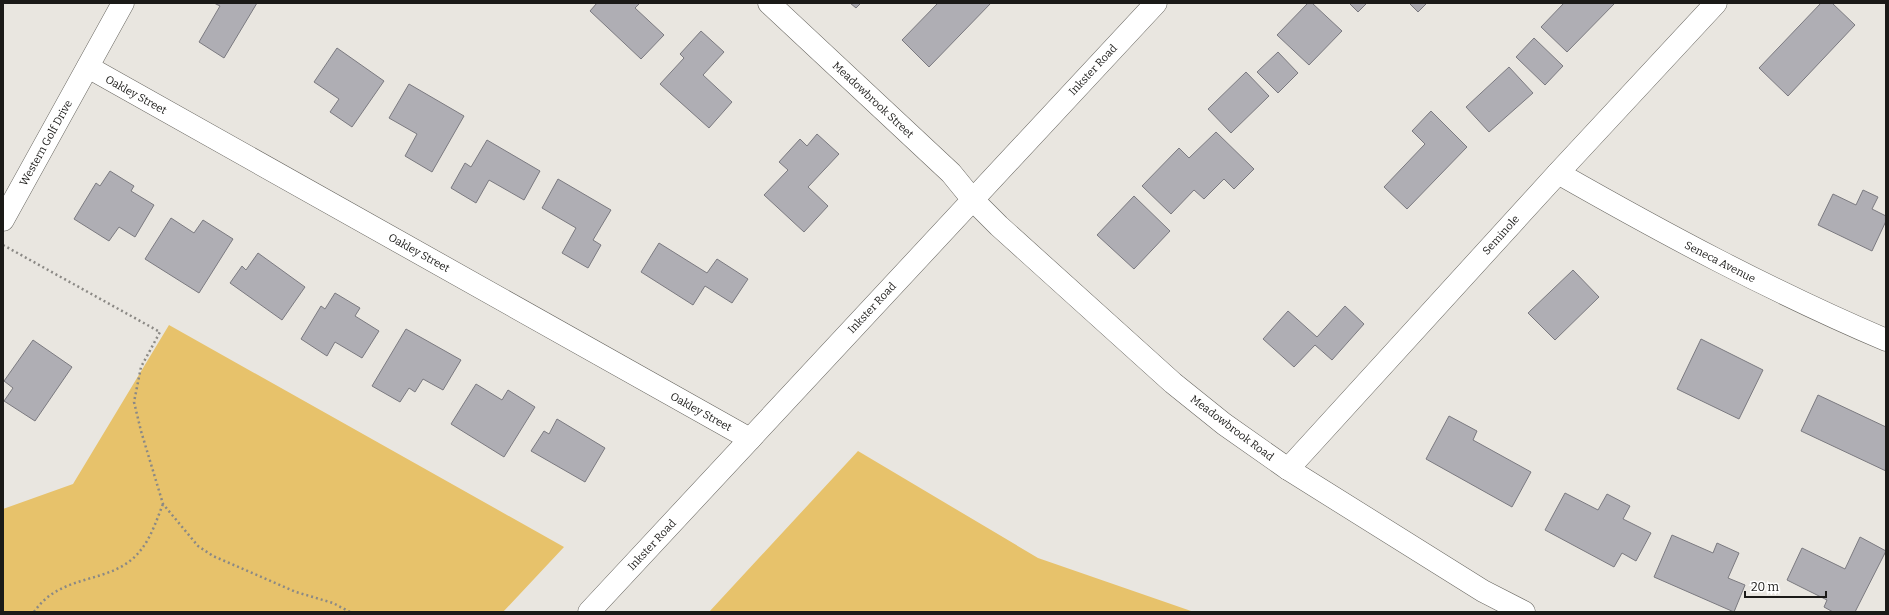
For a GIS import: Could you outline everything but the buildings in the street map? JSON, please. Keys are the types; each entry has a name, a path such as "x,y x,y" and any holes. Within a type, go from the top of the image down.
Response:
{"street":[{"name":"Western Golf Drive","path":"3,220 123,3"},
{"name":"Meadowbrook Street","path":"769,3 951,173 973,200"},
{"name":"Inkster Road","path":"589,612 1156,3"},
{"name":"Seminole","path":"1288,469 1558,173 1716,3"},
{"name":"Oakley Street","path":"88,67 750,439"},
{"name":"Seneca Avenue","path":"1558,173 1656,229 1775,290 1886,340"},
{"name":"Meadowbrook Road","path":"973,200 1005,232 1173,383 1224,424 1288,469 1483,590 1524,612"}],"path":[{"path":"3,245 160,332 141,367 134,402 141,431 164,504 198,546 213,556 296,592 333,603 350,612"},
{"path":"34,612 41,601 54,592 72,583 115,570 130,561 146,542 164,504"}],"shaded area":[{"path":"169,325 564,547 503,612 3,612 3,509 73,484"},
{"path":"858,451 1038,558 1194,612 709,612"}]}
